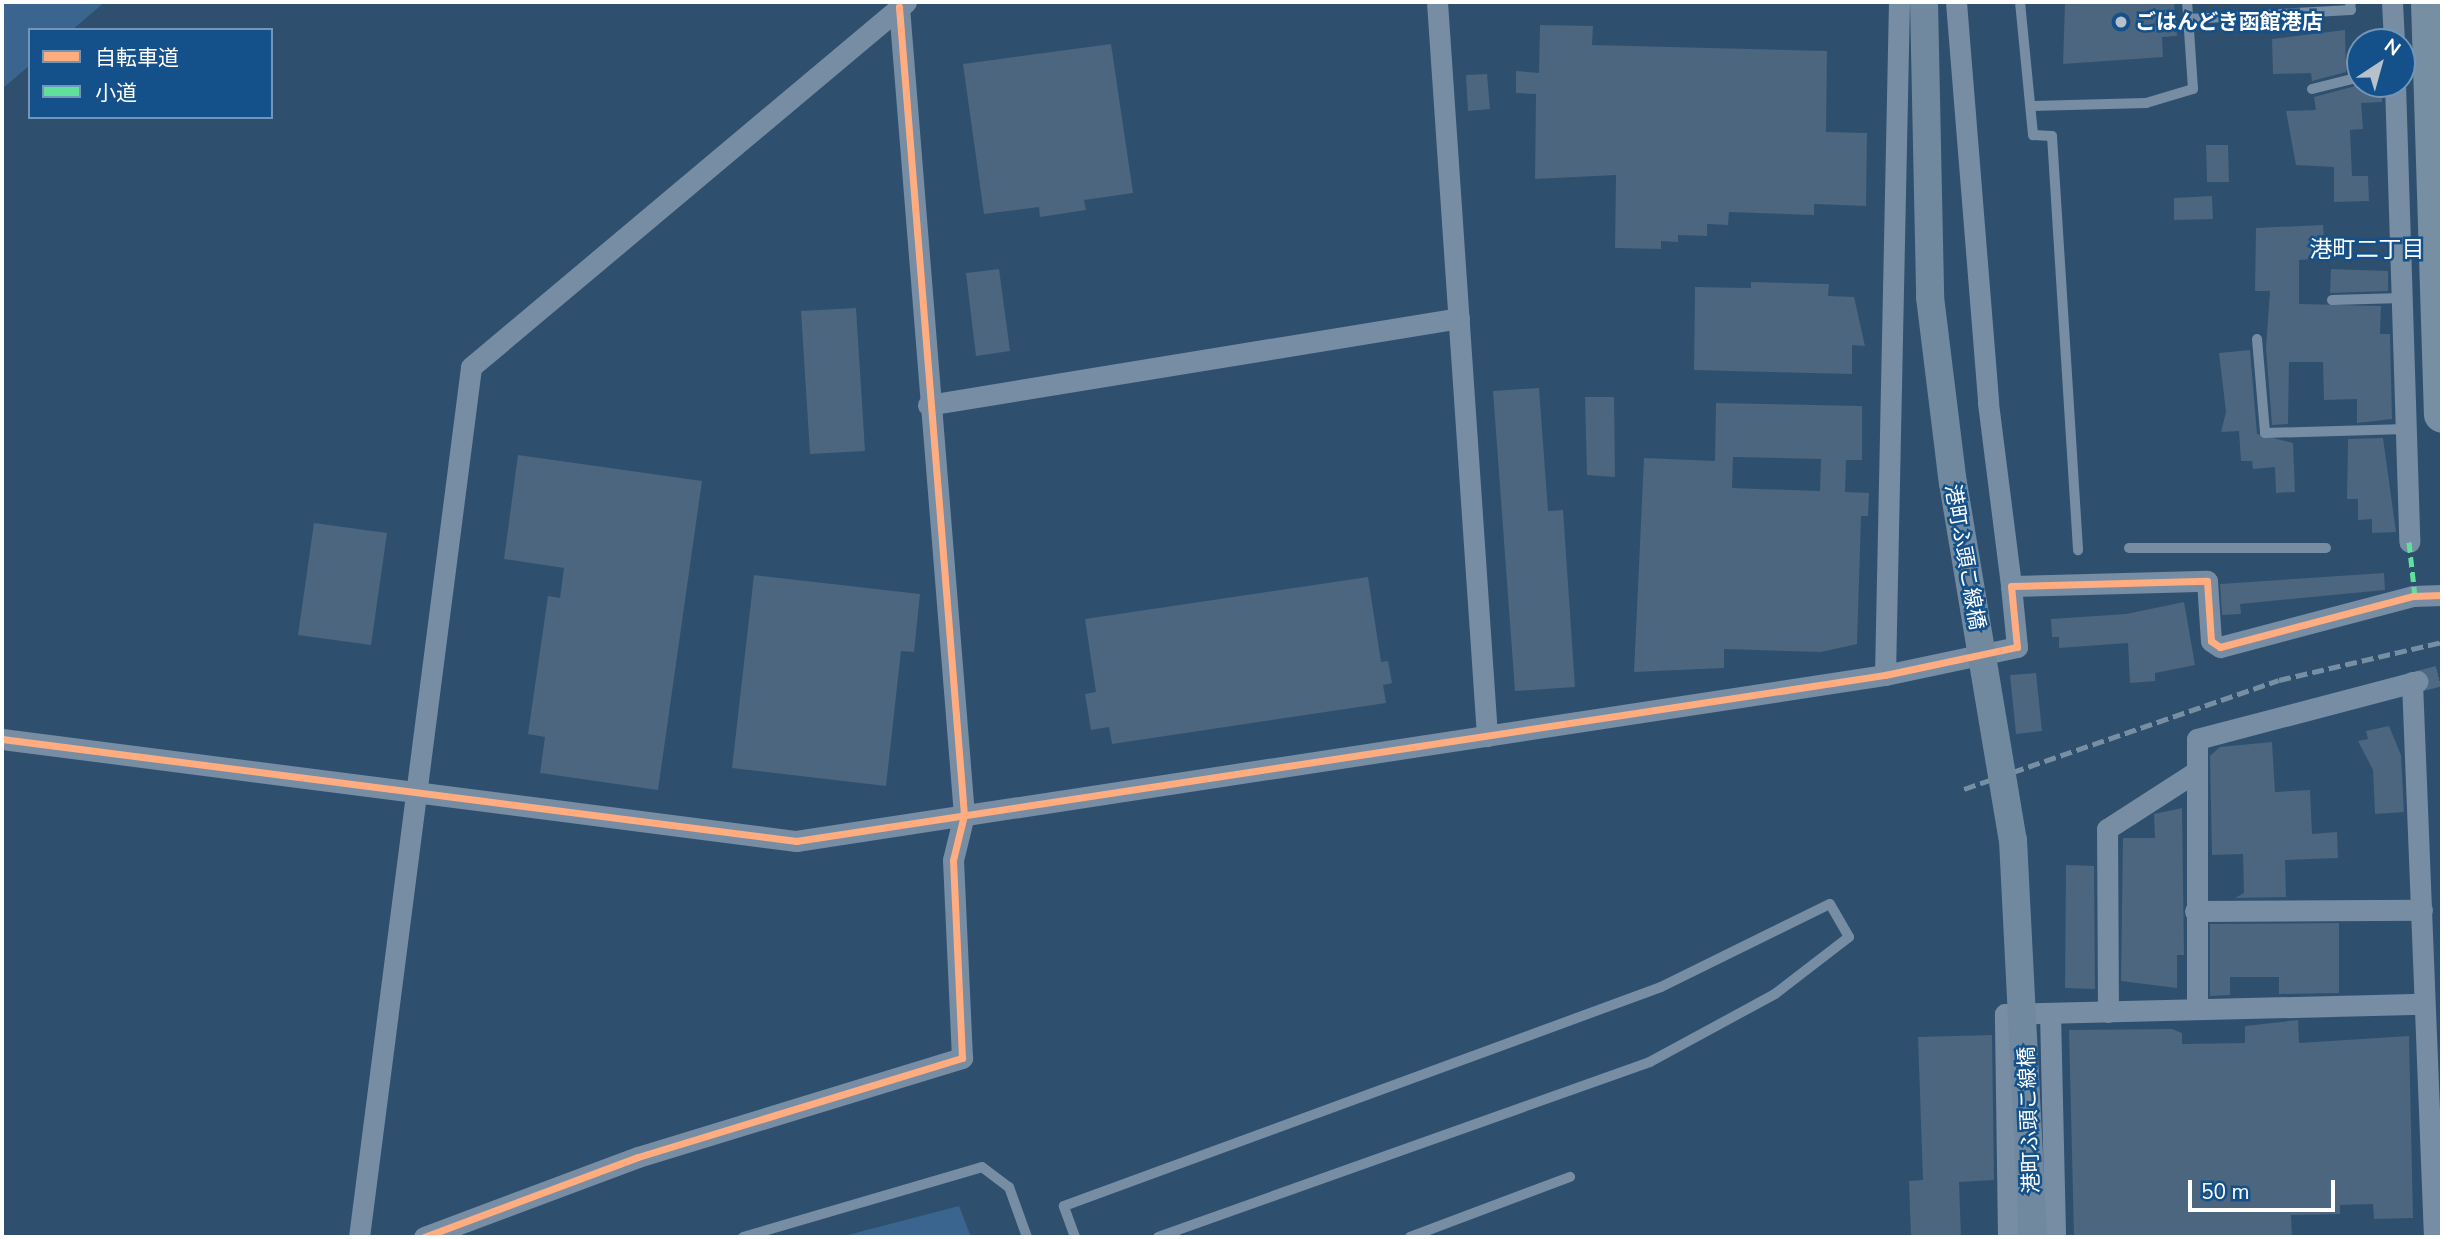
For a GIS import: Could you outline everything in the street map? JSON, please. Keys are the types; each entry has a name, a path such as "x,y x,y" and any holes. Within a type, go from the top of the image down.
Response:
{"highway":[{"path":"2429,2 2442,414"}],"street":[{"path":"1437,2 1487,736"},
{"path":"1885,675 1899,2"},
{"name":"港町ふ頭こ線橋","path":"1924,2 1931,310 1951,471 2013,840 2033,1237"},
{"path":"2,739 796,841 1885,675 2017,647 1988,403 1956,2"},
{"path":"2392,2 2393,28"},
{"path":"424,1237 638,1157 962,1058 953,860 964,814 928,405 902,5"},
{"path":"359,1237 471,367 902,5"},
{"path":"2395,98 2409,542"},
{"path":"928,405 1459,318"},
{"path":"2011,586 2207,581 2211,641 2220,647 2413,596 2442,595"},
{"path":"2197,1009 2194,911 2197,739 2415,681 2423,1004 2434,1237"},
{"path":"2108,1012 2107,829 2197,771"},
{"path":"2194,911 2422,910"},
{"path":"2008,1237 2005,1014 2423,1004"},
{"path":"2050,1013 2055,1237"}],"lane":[{"path":"2020,2 2033,135 2052,136 2078,550"},
{"path":"2031,106 2146,103 2193,89 2187,2"},
{"path":"2188,19 2351,10 2350,2"},
{"path":"2312,89 2346,80"},
{"path":"2332,300 2402,298"},
{"path":"2257,339 2264,433 2407,429"},
{"path":"2129,548 2326,548"},
{"path":"1075,1237 1063,1206 1661,986 1830,904 1849,937 1775,994 1650,1062 1158,1237"},
{"path":"743,1237 982,1167 1009,1187 1027,1237"},
{"path":"1410,1237 1570,1177"}],"water":[{"path":"2,2 105,2 74,28 28,28 28,67 2,89"},
{"path":"959,1206 971,1237 840,1237"}],"building":[{"name":"ごはんどき函館港店","path":"2065,2 2174,2 2177,36 2162,37 2163,57 2063,64"},
{"path":"1540,25 1593,26 1592,45 1827,51 1826,132 1867,133 1866,206 1814,204 1814,215 1729,212 1728,225 1707,224 1707,236 1678,235 1678,242 1661,241 1661,249 1615,248 1616,175 1535,179 1536,94 1516,93 1516,71 1539,73"},
{"path":"2345,30 2346,72 2312,81 2311,73 2273,74 2272,39"},
{"path":"1111,44 1133,193 1084,200 1086,210 1040,217 1039,207 984,214 963,64"},
{"path":"1487,74 1490,109 1468,111 1466,75"},
{"path":"2346,89 2346,98 2382,98 2382,102 2361,103 2363,129 2350,130 2352,176 2368,176 2369,201 2334,202 2334,167 2296,165 2286,111 2316,110 2314,97"},
{"path":"2206,145 2228,145 2229,182 2207,182"},
{"path":"2212,196 2213,219 2174,220 2174,198"},
{"path":"2323,225 2325,258 2299,260 2299,304 2381,306 2380,334 2390,334 2392,419 2357,423 2357,399 2324,400 2323,362 2289,362 2288,424 2272,425 2266,348 2270,291 2255,291 2256,228"},
{"path":"999,269 1010,351 976,356 966,273"},
{"path":"2331,269 2388,271 2388,291 2330,293"},
{"path":"1751,282 1829,284 1828,296 1854,297 1865,346 1852,345 1852,374 1694,370 1695,287 1751,288"},
{"path":"856,308 865,451 810,454 801,311"},
{"path":"2250,350 2257,434 2293,443 2295,492 2276,493 2275,467 2253,469 2252,461 2241,461 2239,431 2221,432 2226,412 2219,353"},
{"path":"1539,388 1548,511 1563,510 1575,687 1515,691 1493,391"},
{"path":"1585,397 1614,397 1615,477 1587,475"},
{"path":"1716,403 1862,406 1862,460 1846,460 1845,492 1869,493 1868,516 1861,516 1857,644 1821,652 1724,649 1724,668 1634,672 1644,458 1715,461","holes":["1733,457 1821,459 1820,491 1732,488"]},
{"path":"2383,438 2396,532 2372,533 2372,519 2358,520 2358,499 2347,499 2348,439"},
{"path":"518,455 702,481 658,790 540,773 545,737 528,734 548,596 560,598 564,568 504,559"},
{"path":"314,523 387,533 371,645 298,635"},
{"path":"2384,573 2385,590 2240,604 2241,614 2222,615 2220,584"},
{"path":"754,575 920,594 914,652 901,651 886,786 732,768"},
{"path":"1368,577 1381,662 1388,661 1392,683 1383,685 1386,703 1112,744 1109,727 1091,730 1085,694 1096,692 1085,619"},
{"path":"2184,602 2195,665 2155,673 2155,681 2130,683 2128,643 2059,648 2059,637 2052,637 2051,619 2126,614"},
{"path":"2036,673 2042,731 2016,734 2010,675"},
{"path":"2389,726 2401,755 2404,812 2375,814 2373,770 2358,741 2368,739 2366,731"},
{"path":"2272,742 2275,792 2310,790 2312,834 2337,832 2338,858 2285,860 2286,897 2235,898 2244,893 2243,854 2212,855 2210,756 2220,747"},
{"path":"2182,808 2184,955 2177,955 2177,988 2121,981 2123,838 2155,838 2154,814"},
{"path":"2066,865 2094,866 2095,989 2065,988"},
{"path":"2339,923 2339,993 2279,994 2279,977 2230,977 2230,995 2210,996 2210,924"},
{"path":"2298,1020 2299,1043 2409,1036 2413,1218 2374,1219 2373,1204 2340,1205 2340,1214 2291,1215 2292,1237 2074,1237 2069,1030 2172,1029 2182,1033 2182,1044 2245,1043 2245,1026"},
{"path":"1992,1035 1994,1180 1959,1182 1961,1237 1911,1237 1909,1181 1923,1180 1918,1037"}],"tunnel":[{"path":"2418,681 2442,675"}],"railway":[{"path":"1964,789 2279,680 2442,642"}],"marked path":[{"path":"2409,542 2415,596"}],"cycle path":[{"path":"424,1237 638,1157 962,1058 953,860 964,815 899,7"},
{"path":"2,739 796,841 1885,675 2017,647 2011,586 2207,581 2211,641 2220,647 2413,596 2442,595"}],"place":[{"name":"ごはんどき函館港店","path":"2121,22"}],"district":[{"name":"港町二丁目","path":"2367,250"}]}
